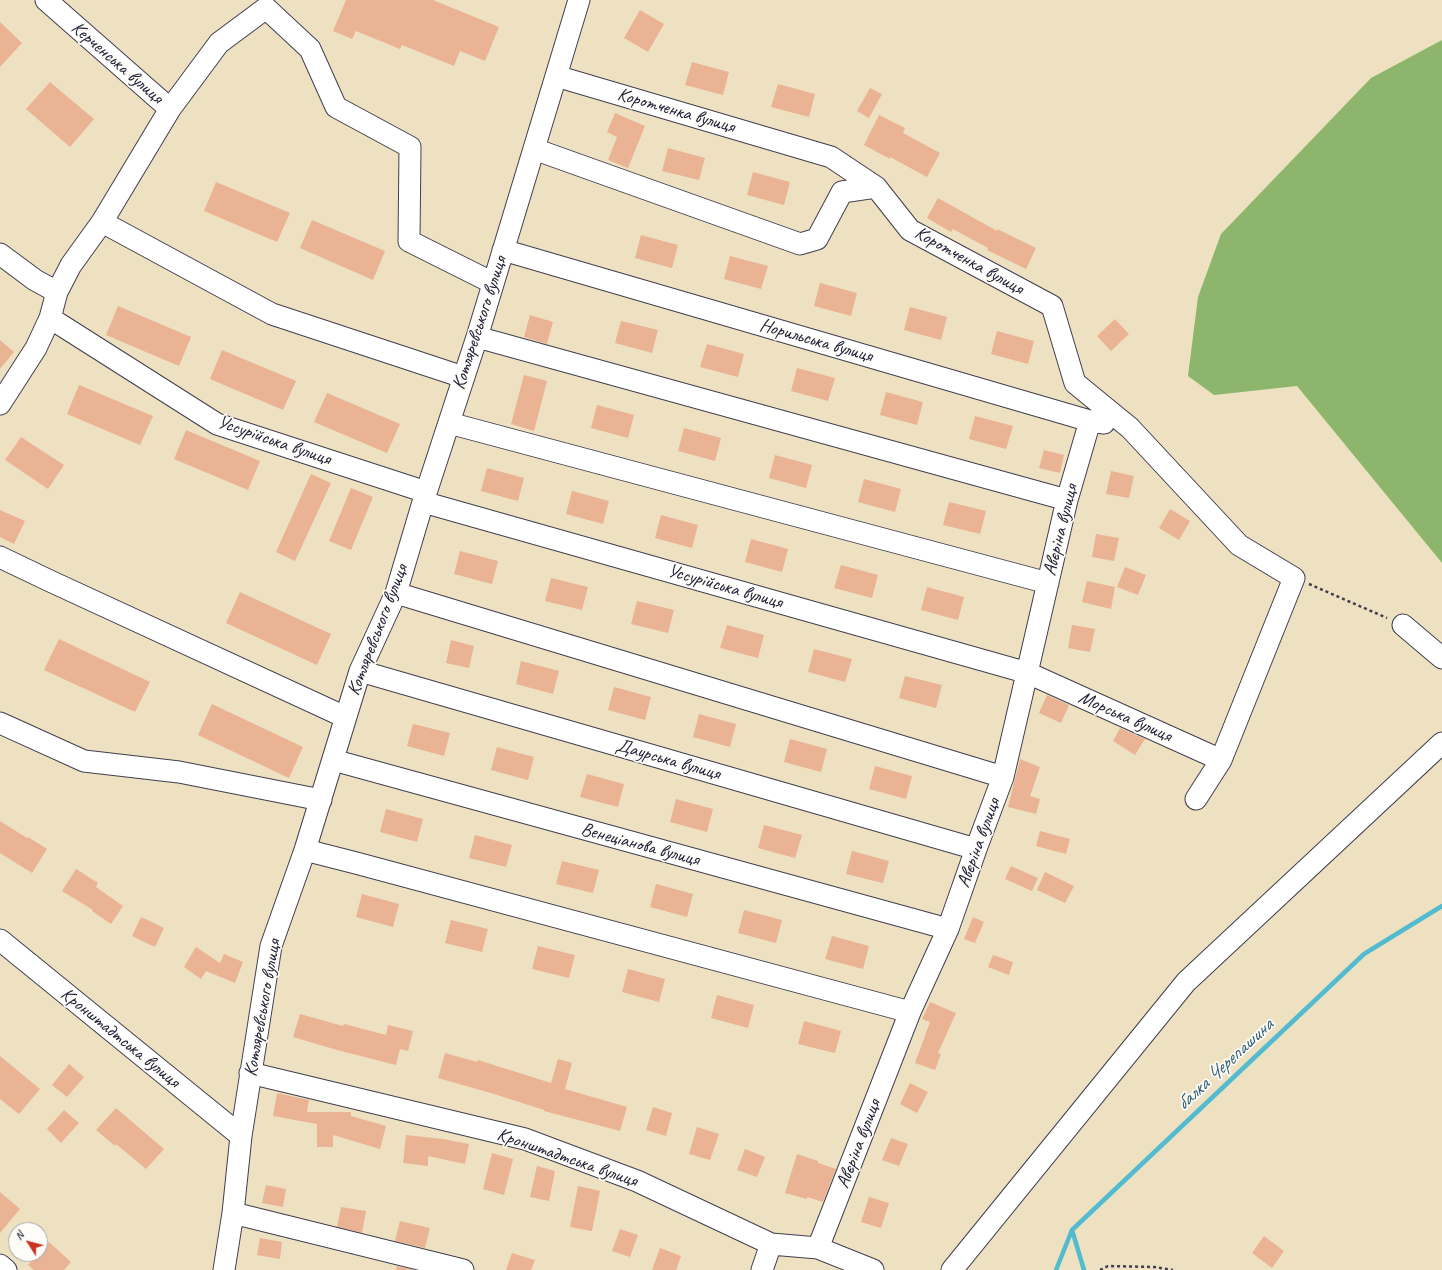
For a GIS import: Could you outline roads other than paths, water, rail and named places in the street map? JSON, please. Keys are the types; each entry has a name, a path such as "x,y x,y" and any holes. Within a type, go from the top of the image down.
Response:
{"street":[{"name":"Керченська вулиця","path":"46,0 170,110"},
{"name":"Котляревського вулиця","path":"224,1270 234,1213 241,1136 250,1073 271,946 305,850 360,671 396,593 424,497 493,283 579,0"},
{"path":"0,404 36,348 50,318 57,292 71,266 102,222 170,110 219,43 266,8 310,49 336,107 410,147 409,241 493,283"},
{"name":"Коротченка вулиця","path":"556,76 831,157 876,187 910,230 1052,306 1075,383 1130,428 1239,545 1294,578 1221,760"},
{"path":"534,149 800,244 817,239 842,192 876,187"},
{"path":"102,222 272,314 463,377"},
{"name":"Норильська вулиця","path":"503,250 1090,421 1130,428"},
{"path":"0,254 35,280 57,292"},
{"name":"Уссурійська вулиця","path":"50,318 217,424 424,497 1028,673"},
{"path":"476,337 1067,500"},
{"name":"Авєріна вулиця","path":"818,1248 910,1012 948,929 1003,777 1067,500 1090,421"},
{"path":"449,422 1048,583"},
{"path":"0,556 50,581 345,717"},
{"path":"396,593 1003,777"},
{"path":"1403,625 1442,658"},
{"name":"Даурська вулиця","path":"360,671 976,849"},
{"name":"Морська вулиця","path":"1028,673 1221,760"},
{"path":"0,723 84,761 179,772 321,800"},
{"path":"952,1270 1186,982 1442,743"},
{"name":"Венеціанова вулиця","path":"333,760 948,929"},
{"path":"1196,799 1221,760"},
{"path":"305,850 356,862 910,1012"},
{"name":"Кронштадтська вулиця","path":"0,940 241,1136"},
{"name":"Кронштадтська вулиця","path":"250,1073 525,1139 637,1181 771,1244 818,1248 874,1270"},
{"path":"234,1213 463,1270"},
{"path":"762,1270 771,1244"},
{"path":"0,1265 6,1270"}],"waterway":[{"name":"балка Черепашина","path":"1056,1270 1072,1230 1364,954 1442,906"},
{"path":"1072,1230 1084,1270"}]}
